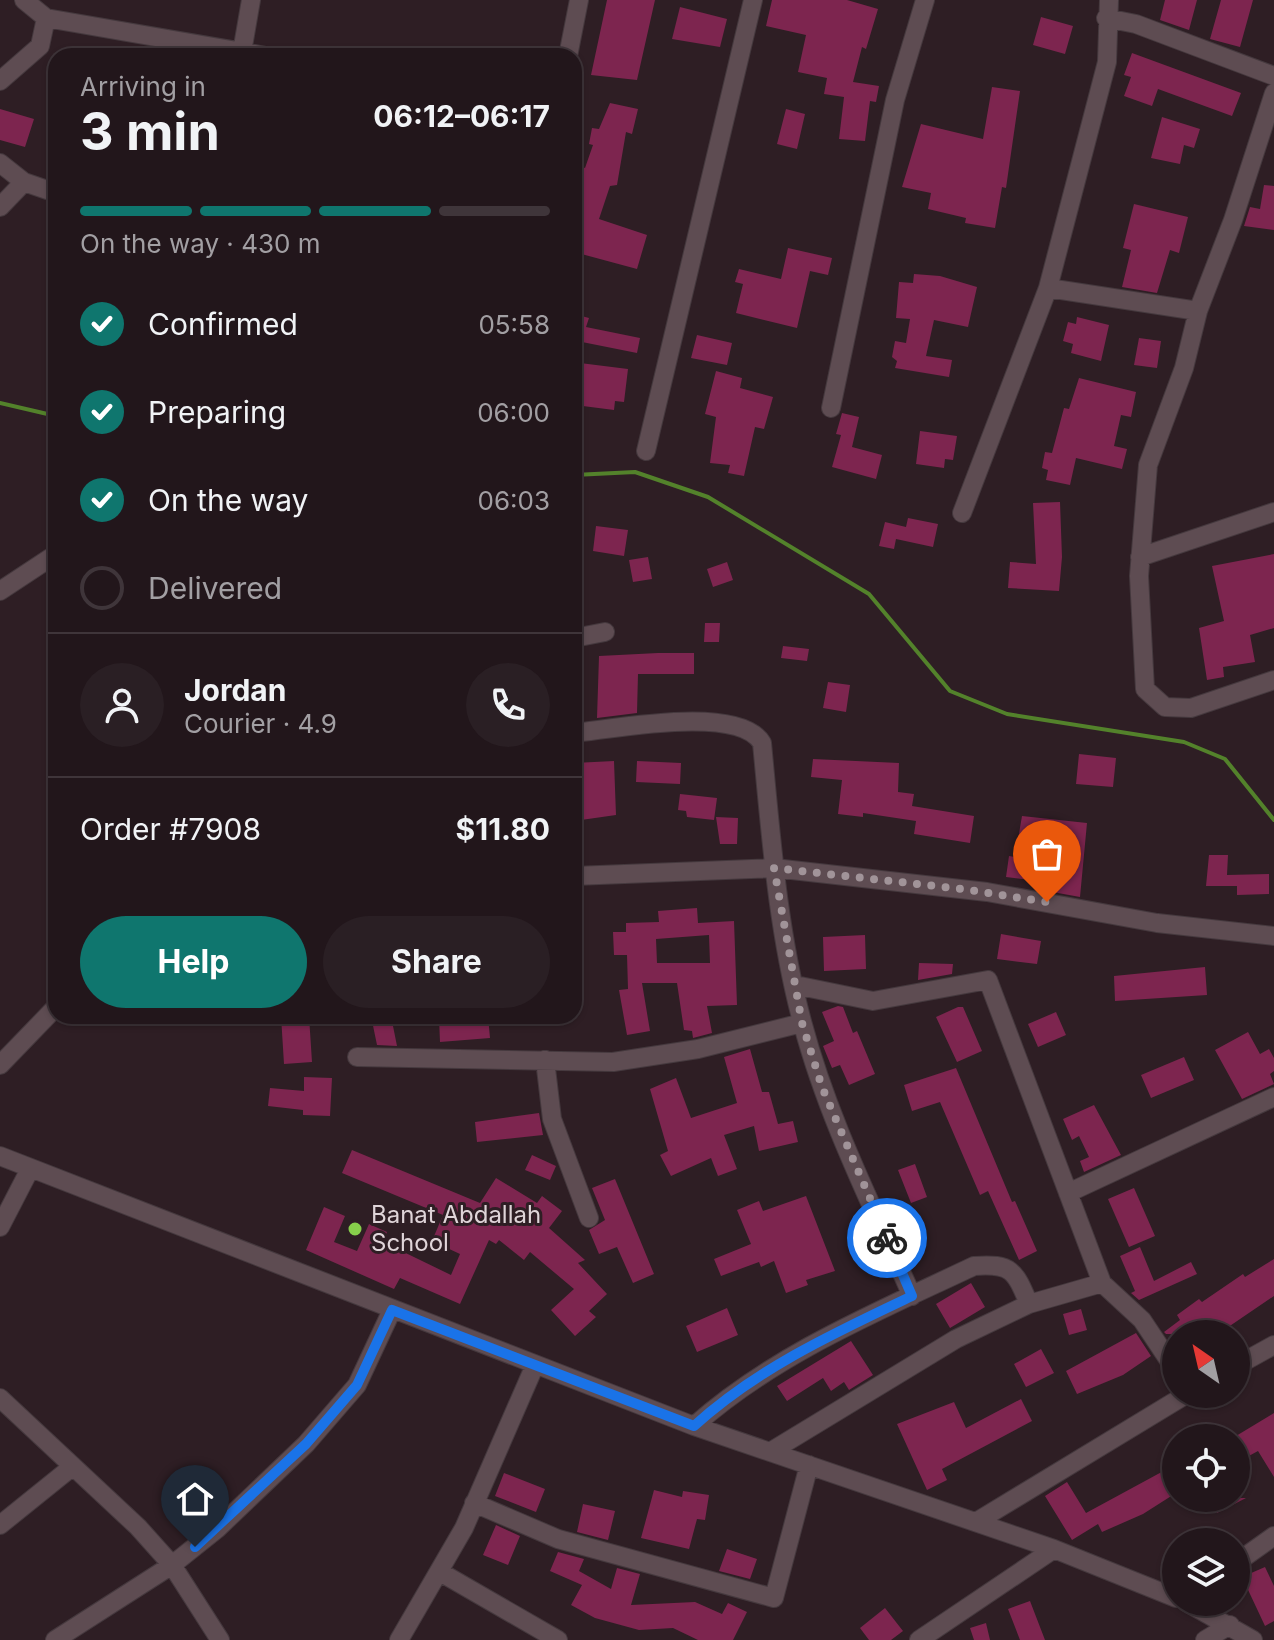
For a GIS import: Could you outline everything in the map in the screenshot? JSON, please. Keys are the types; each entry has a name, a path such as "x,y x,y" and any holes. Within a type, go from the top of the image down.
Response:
{"street":[{"path":"24,0 46,18 219,48"},
{"path":"243,48 251,0"},
{"path":"570,48 579,0"},
{"path":"646,451 753,0"},
{"path":"831,408 895,100 925,0"},
{"path":"962,513 1048,288 1107,62 1107,9 1136,24 1274,76"},
{"path":"0,81 40,46 46,18"},
{"path":"1274,93 1233,220 1198,311 1184,368 1148,465 1140,557 1145,689 1165,707 1191,708 1274,680"},
{"path":"0,163 24,182 48,190"},
{"path":"0,207 24,182"},
{"path":"1048,288 1198,311"},
{"path":"1140,557 1274,512"},
{"path":"0,591 48,563"},
{"path":"582,636 605,632"},
{"path":"582,732 679,722 735,725 758,735 762,743 774,868 802,1023 822,1087 912,1296"},
{"path":"582,876 774,868 987,892 1157,923 1274,936"},
{"path":"795,985 873,1001 988,980 1102,1283 1142,1320 1162,1350"},
{"path":"0,1065 48,1015"},
{"path":"357,1057 613,1062 698,1049 802,1023"},
{"path":"545,1060 552,1119 589,1218"},
{"path":"1068,1193 1274,1097"},
{"path":"0,1156 694,1426 1054,1549 1162,1592"},
{"path":"0,1227 30,1169"},
{"path":"694,1426 760,1373 974,1266 997,1264 1017,1277 1029,1304"},
{"path":"770,1452 956,1339 1029,1304 1102,1283"},
{"path":"55,1640 172,1565 217,1529 306,1444 357,1385 392,1310"},
{"path":"1250,1358 1274,1345"},
{"path":"399,1640 440,1572 535,1365"},
{"path":"0,1398 138,1527 172,1565 220,1640"},
{"path":"976,1522 1164,1408"},
{"path":"474,1503 558,1539 774,1598 809,1465"},
{"path":"0,1525 72,1467"},
{"path":"1250,1553 1274,1536"},
{"path":"919,1640 1054,1549"},
{"path":"440,1572 558,1640"},
{"path":"1213,1616 1253,1640"},
{"path":"1205,1640 1230,1625"}],"building":[{"path":"607,0 655,0 637,80 591,75"},
{"path":"772,0 847,0 878,9 866,49 862,47 853,82 879,86 876,102 870,101 865,141 839,139 844,97 824,94 827,78 798,72 806,35 766,26"},
{"path":"1165,0 1197,0 1189,30 1160,20"},
{"path":"1221,0 1253,0 1240,47 1210,39"},
{"path":"680,7 727,19 720,47 672,39"},
{"path":"1041,17 1073,26 1065,54 1033,45"},
{"path":"1132,53 1241,93 1232,116 1158,89 1152,106 1124,96 1131,77 1124,75"},
{"path":"992,87 1020,91 1006,188 1002,187 995,228 965,223 966,218 928,209 931,193 902,187 921,124 983,139"},
{"path":"610,103 638,109 632,134 626,132 617,185 610,186 599,219 647,235 637,269 582,254 582,167 585,168 593,145 589,144 592,128 599,129"},
{"path":"0,109 34,119 25,147 0,140"},
{"path":"786,109 805,114 797,149 777,144"},
{"path":"1162,117 1200,129 1194,148 1184,145 1180,164 1151,158"},
{"path":"1264,185 1274,186 1274,230 1244,226 1250,207 1260,209"},
{"path":"1134,204 1188,217 1179,253 1170,250 1157,293 1122,287 1131,250 1123,248"},
{"path":"788,248 832,258 828,275 810,271 797,328 736,313 743,284 735,282 739,269 781,279"},
{"path":"914,274 940,276 977,287 968,327 934,320 926,356 952,360 949,377 895,368 897,361 892,357 895,341 906,343 910,319 896,318 899,282 913,283"},
{"path":"582,316 589,318 586,327 640,338 637,353 582,342"},
{"path":"1077,317 1109,325 1101,361 1071,353 1073,344 1063,341 1068,322 1076,324"},
{"path":"697,335 732,343 727,365 691,358"},
{"path":"1139,338 1161,341 1157,368 1134,365"},
{"path":"582,363 628,369 624,402 615,401 614,410 582,406"},
{"path":"716,371 742,378 740,388 773,397 764,429 755,427 744,476 728,473 730,465 710,463 716,417 705,414"},
{"path":"1079,378 1136,392 1131,417 1121,415 1114,446 1127,449 1122,469 1076,458 1070,485 1046,480 1048,470 1042,468 1045,452 1052,453 1064,408 1069,409"},
{"path":"842,413 859,417 852,447 882,455 876,479 832,467 841,435 836,434"},
{"path":"920,431 957,436 953,460 945,459 944,468 916,464"},
{"path":"1060,502 1062,557 1059,591 1008,588 1010,562 1036,564 1033,503"},
{"path":"908,518 938,524 933,547 896,539 894,549 879,546 885,522 906,527"},
{"path":"596,526 628,530 624,556 593,551"},
{"path":"1274,554 1274,628 1250,635 1255,662 1223,667 1224,677 1207,680 1199,628 1224,621 1212,566"},
{"path":"648,557 652,579 633,582 629,560"},
{"path":"727,562 733,580 713,587 707,569"},
{"path":"705,623 720,623 719,642 704,642"},
{"path":"783,646 809,649 807,661 781,658"},
{"path":"694,653 694,674 638,674 637,713 597,718 599,656"},
{"path":"828,682 850,685 846,712 823,708"},
{"path":"1079,754 1116,758 1113,787 1076,784"},
{"path":"813,759 899,763 898,792 914,794 912,806 974,816 970,843 914,834 916,821 863,813 863,817 838,814 842,780 811,777"},
{"path":"614,761 616,815 582,820 582,763"},
{"path":"637,761 681,763 680,784 636,782"},
{"path":"680,794 717,798 714,820 687,817 686,811 678,810"},
{"path":"1022,816 1087,823 1080,897 1047,891 1048,882 1006,877 1009,856 1015,857"},
{"path":"716,817 738,818 737,844 720,844"},
{"path":"1209,855 1228,855 1227,875 1269,874 1269,894 1237,895 1237,886 1206,886"},
{"path":"697,908 698,923 734,921 737,1005 707,1006 712,1033 693,1038 692,1031 684,1030 677,983 642,983 650,1031 627,1035 619,990 628,989 627,955 614,955 613,932 626,932 626,923 659,922 658,911","holes":["709,935 710,963 657,963 656,939"]},
{"path":"1001,934 1041,941 1037,964 997,959"},
{"path":"865,935 866,969 824,971 823,937"},
{"path":"919,963 953,964 952,974 918,980"},
{"path":"1205,967 1207,995 1115,1001 1114,976"},
{"path":"843,1007 853,1033 857,1031 875,1074 849,1085 840,1065 832,1068 823,1046 834,1041 822,1012"},
{"path":"963,1007 982,1051 957,1062 936,1017"},
{"path":"1056,1012 1066,1035 1038,1047 1028,1024"},
{"path":"282,1024 310,1024 312,1062 284,1064"},
{"path":"373,1024 393,1024 397,1046 377,1045"},
{"path":"439,1024 489,1024 490,1038 440,1042"},
{"path":"1248,1032 1260,1054 1269,1049 1274,1058 1274,1071 1270,1074 1274,1084 1242,1099 1215,1050"},
{"path":"750,1049 762,1092 769,1092 778,1124 793,1121 798,1142 759,1151 754,1126 724,1135 737,1169 718,1176 711,1158 671,1176 660,1155 668,1151 650,1089 676,1078 691,1118 737,1103 724,1057"},
{"path":"1184,1057 1194,1080 1151,1098 1141,1075"},
{"path":"956,1068 1012,1202 1015,1201 1037,1251 1019,1260 988,1191 980,1195 940,1102 912,1111 904,1085"},
{"path":"304,1077 332,1078 330,1116 303,1115 303,1110 268,1106 270,1088 304,1091"},
{"path":"1094,1105 1121,1155 1084,1172 1080,1161 1089,1157 1079,1136 1072,1140 1063,1119"},
{"path":"539,1113 543,1135 477,1142 475,1122"},
{"path":"352,1150 480,1203 496,1178 537,1203 542,1196 562,1211 549,1228 585,1260 578,1263 607,1294 589,1311 596,1317 575,1336 551,1310 574,1289 530,1252 524,1260 499,1240 496,1244 489,1240 460,1304 400,1278 394,1289 306,1250 324,1207 345,1216 334,1242 357,1251 369,1224 387,1232 383,1242 451,1275 460,1254 432,1241 443,1215 342,1173"},
{"path":"532,1155 556,1166 550,1180 525,1170"},
{"path":"915,1164 927,1197 911,1203 898,1170"},
{"path":"615,1179 654,1274 633,1283 617,1247 599,1254 589,1230 605,1220 592,1188"},
{"path":"1134,1188 1155,1236 1129,1247 1108,1199"},
{"path":"806,1196 835,1271 806,1280 808,1285 786,1293 774,1261 761,1267 759,1262 721,1276 714,1259 751,1244 737,1210 759,1201 763,1211"},
{"path":"1140,1247 1154,1281 1191,1262 1197,1274 1139,1300 1131,1293 1135,1291 1120,1256"},
{"path":"1274,1259 1274,1296 1239,1320 1180,1320 1177,1315 1199,1299 1202,1302 1243,1274 1245,1277"},
{"path":"971,1283 985,1307 950,1328 936,1304"},
{"path":"727,1308 738,1335 697,1352 686,1326"},
{"path":"1081,1309 1087,1330 1069,1335 1063,1314"},
{"path":"1136,1333 1151,1356 1123,1375 1077,1394 1066,1371"},
{"path":"851,1341 873,1375 849,1390 844,1382 831,1391 823,1378 787,1401 777,1386"},
{"path":"1041,1349 1054,1373 1026,1387 1014,1364"},
{"path":"1021,1399 1032,1421 942,1469 947,1480 927,1490 897,1424 954,1402 966,1428"},
{"path":"1274,1413 1274,1477 1258,1451 1250,1455 1250,1428"},
{"path":"1162,1472 1162,1502 1102,1532 1098,1524 1072,1540 1045,1496 1067,1482 1086,1513"},
{"path":"504,1473 545,1489 536,1512 495,1496"},
{"path":"654,1490 682,1497 683,1491 709,1495 705,1520 697,1519 689,1549 641,1538"},
{"path":"583,1504 615,1511 608,1540 577,1532"},
{"path":"496,1525 520,1536 508,1565 483,1555"},
{"path":"727,1549 757,1559 750,1579 719,1571"},
{"path":"558,1552 584,1559 579,1571 611,1589 617,1568 640,1574 631,1605 695,1602 722,1614 728,1603 747,1612 733,1640 698,1640 673,1628 639,1630 595,1618 571,1605 582,1585 550,1571"},
{"path":"1265,1567 1274,1586 1274,1621 1265,1626 1250,1594 1250,1574"},
{"path":"1030,1601 1045,1640 1020,1640 1008,1609"},
{"path":"885,1608 903,1631 891,1640 869,1640 860,1628"},
{"path":"986,1623 990,1640 974,1640 970,1628"}],"waterway":[{"path":"0,403 48,414"},
{"path":"582,475 635,472 708,497 869,594 950,691 1007,714 1184,742 1225,759 1274,820"}],"way so far":[{"path":"887,1238 822,1087 802,1023 774,868 987,892 1047,902"}],"place":[{"name":"Banat Abdallah School","path":"355,1229"}],"route":[{"path":"195,1547 306,1444 357,1385 392,1310 694,1426 747,1381 786,1358 912,1296 887,1238"}]}
